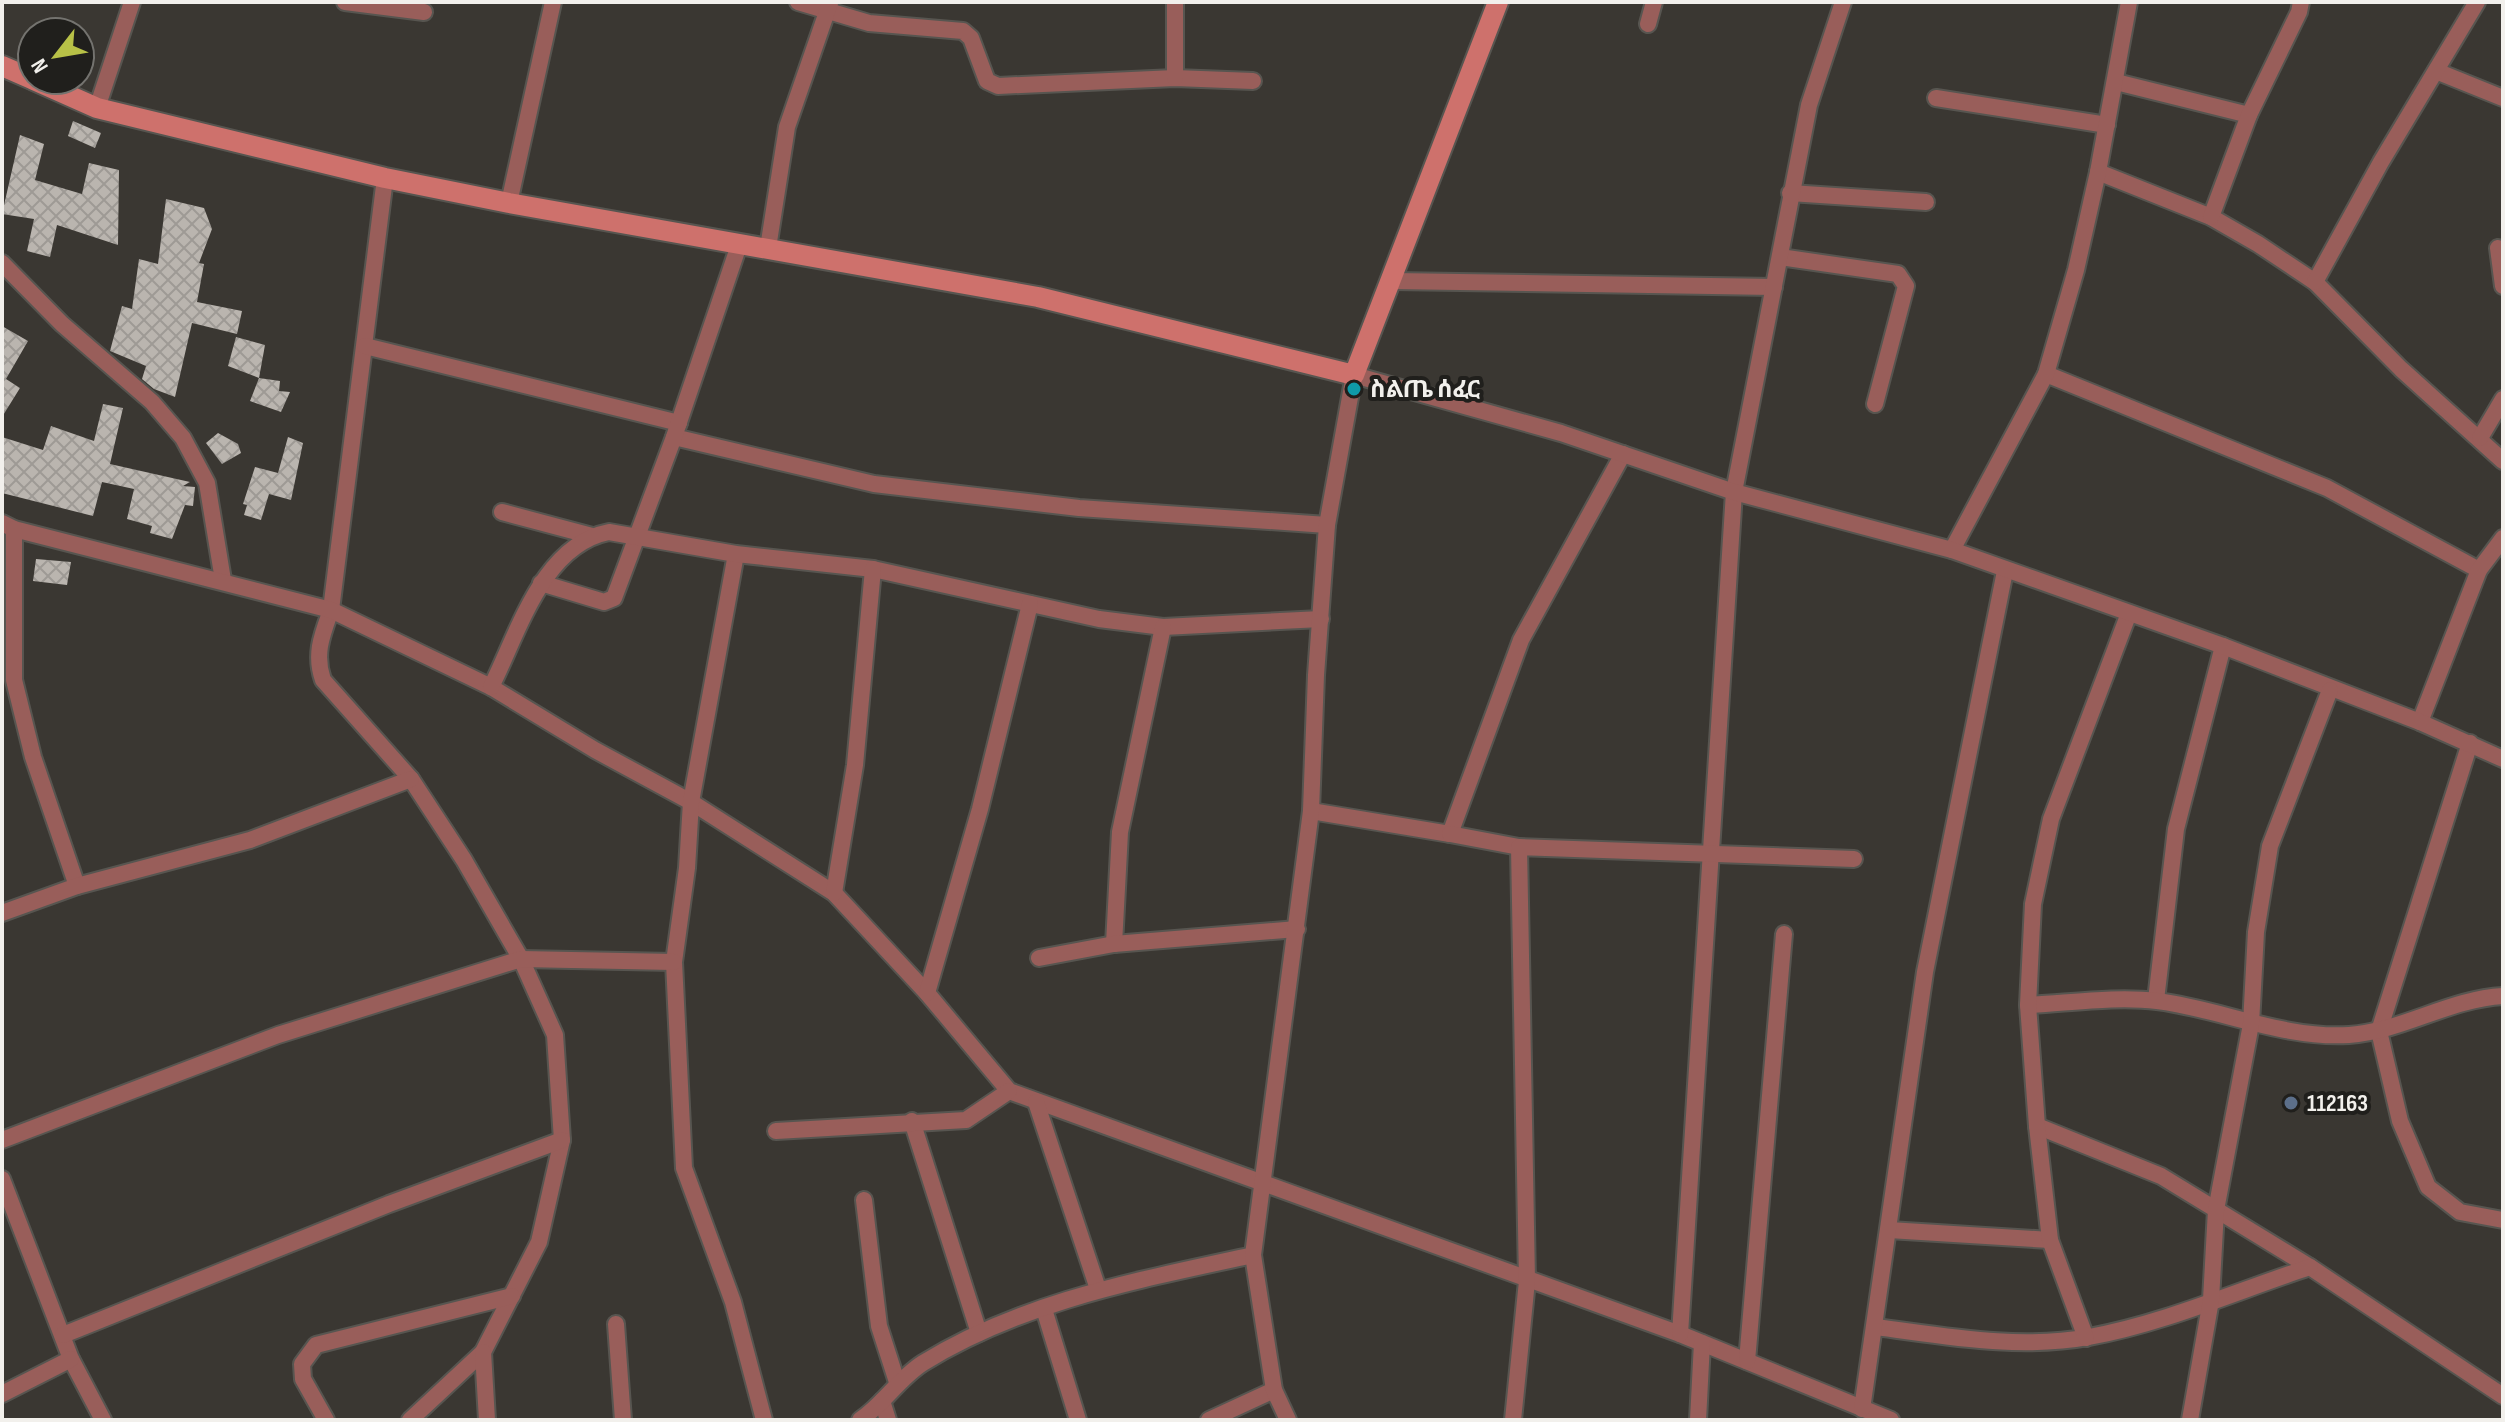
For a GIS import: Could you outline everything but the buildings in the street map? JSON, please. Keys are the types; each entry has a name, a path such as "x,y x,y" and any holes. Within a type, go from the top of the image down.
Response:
{"street":[{"path":"97,108 132,2"},
{"path":"345,2 424,12"},
{"path":"509,203 553,2"},
{"path":"798,2 829,6 869,23 963,31 971,38 987,81 998,86 1175,78 1253,81"},
{"path":"1175,2 1175,78"},
{"path":"1288,1420 1274,1390 1253,1255 1311,811 1327,525 1354,375 1393,281 1498,2"},
{"path":"1648,24 1654,2"},
{"path":"1680,1334 1734,492 1809,105 1843,2"},
{"path":"1952,550 2046,374 2076,270 2098,172 2129,2"},
{"path":"2211,217 2249,115 2301,2"},
{"path":"2315,282 2477,2"},
{"path":"768,248 787,127 829,6"},
{"path":"2436,71 2503,98"},
{"path":"2116,82 2249,115"},
{"path":"70,96 97,108 385,178 739,245 1038,297 1354,375 1561,433 1734,492 1952,550 2223,646 2330,690 2420,722 2503,759"},
{"path":"1936,98 2107,125"},
{"path":"2098,172 2211,217 2315,282 2401,369 2503,461"},
{"path":"385,178 331,610 317,651 323,680 411,779 464,860 521,959 555,1035 562,1140 539,1242 483,1352 410,1420"},
{"path":"1790,193 1926,202"},
{"path":"541,583 609,602 614,598 677,430 739,245"},
{"path":"2498,248 2503,286"},
{"path":"1780,257 1898,274 1904,278 1906,286 1875,404"},
{"path":"2,263 62,324 152,402 183,438 207,483 223,580"},
{"path":"1393,281 1774,287"},
{"path":"365,346 874,484 1079,508 1327,525"},
{"path":"2046,374 2327,488 2479,570"},
{"path":"2480,438 2503,399"},
{"path":"1450,834 1521,640 1623,454"},
{"path":"502,512 592,536"},
{"path":"77,886 33,757 14,680 8,526 331,610 491,687 595,750 691,802 834,893 927,993 1009,1091 1680,1334 1891,1420"},
{"path":"491,687 541,583 557,563 592,536 609,532 736,554 873,569 1030,604 1163,627 1321,619"},
{"path":"2420,722 2479,570 2503,538"},
{"path":"736,554 691,802 687,868 674,962 684,1168 733,1302 764,1420"},
{"path":"834,893 855,765 873,569"},
{"path":"1862,1409 1925,972 2005,571"},
{"path":"927,993 980,809 1030,604"},
{"path":"2086,1338 2050,1240 2028,1005 2033,904 2051,819 2129,613"},
{"path":"1114,944 1120,832 1163,627"},
{"path":"2156,1000 2176,829 2223,646"},
{"path":"2190,1420 2211,1300 2216,1210 2251,1024 2256,932 2270,846 2330,690"},
{"path":"2470,743 2379,1031 2400,1121 2428,1187 2460,1212 2503,1220"},
{"path":"2,913 77,886 250,840 411,779"},
{"path":"1311,811 1519,847 1854,859"},
{"path":"1513,1420 1527,1281 1519,847"},
{"path":"1039,958 1114,944 1297,929"},
{"path":"1747,1361 1784,934"},
{"path":"2,1140 278,1035 521,959 674,962"},
{"path":"2028,1005 2156,1000 2251,1024 2317,1034 2379,1031 2442,1006 2503,996"},
{"path":"776,1131 966,1120 1009,1091"},
{"path":"1036,1102 1098,1289"},
{"path":"912,1121 979,1333"},
{"path":"2037,1126 2161,1176 2310,1267 2503,1396"},
{"path":"63,1335 389,1204 562,1140"},
{"path":"2,1179 71,1359 103,1420"},
{"path":"864,1200 879,1326 897,1382"},
{"path":"1889,1230 2050,1240"},
{"path":"860,1420 882,1401 897,1382 979,1333 1098,1289 1253,1255"},
{"path":"1876,1327 1982,1341 2086,1338 2167,1319 2211,1300 2310,1267"},
{"path":"326,1420 303,1379 302,1364 316,1345 512,1296"},
{"path":"1044,1309 1078,1420"},
{"path":"616,1324 623,1420"},
{"path":"1698,1420 1702,1343"},
{"path":"483,1352 487,1420"},
{"path":"2,1394 71,1359"},
{"path":"1209,1420 1274,1390"},
{"path":"882,1401 888,1420"}],"place":[{"name":"ስልጤ ሰፈር","path":"1354,389"},
{"name":"112163","path":"2291,1103"}]}
